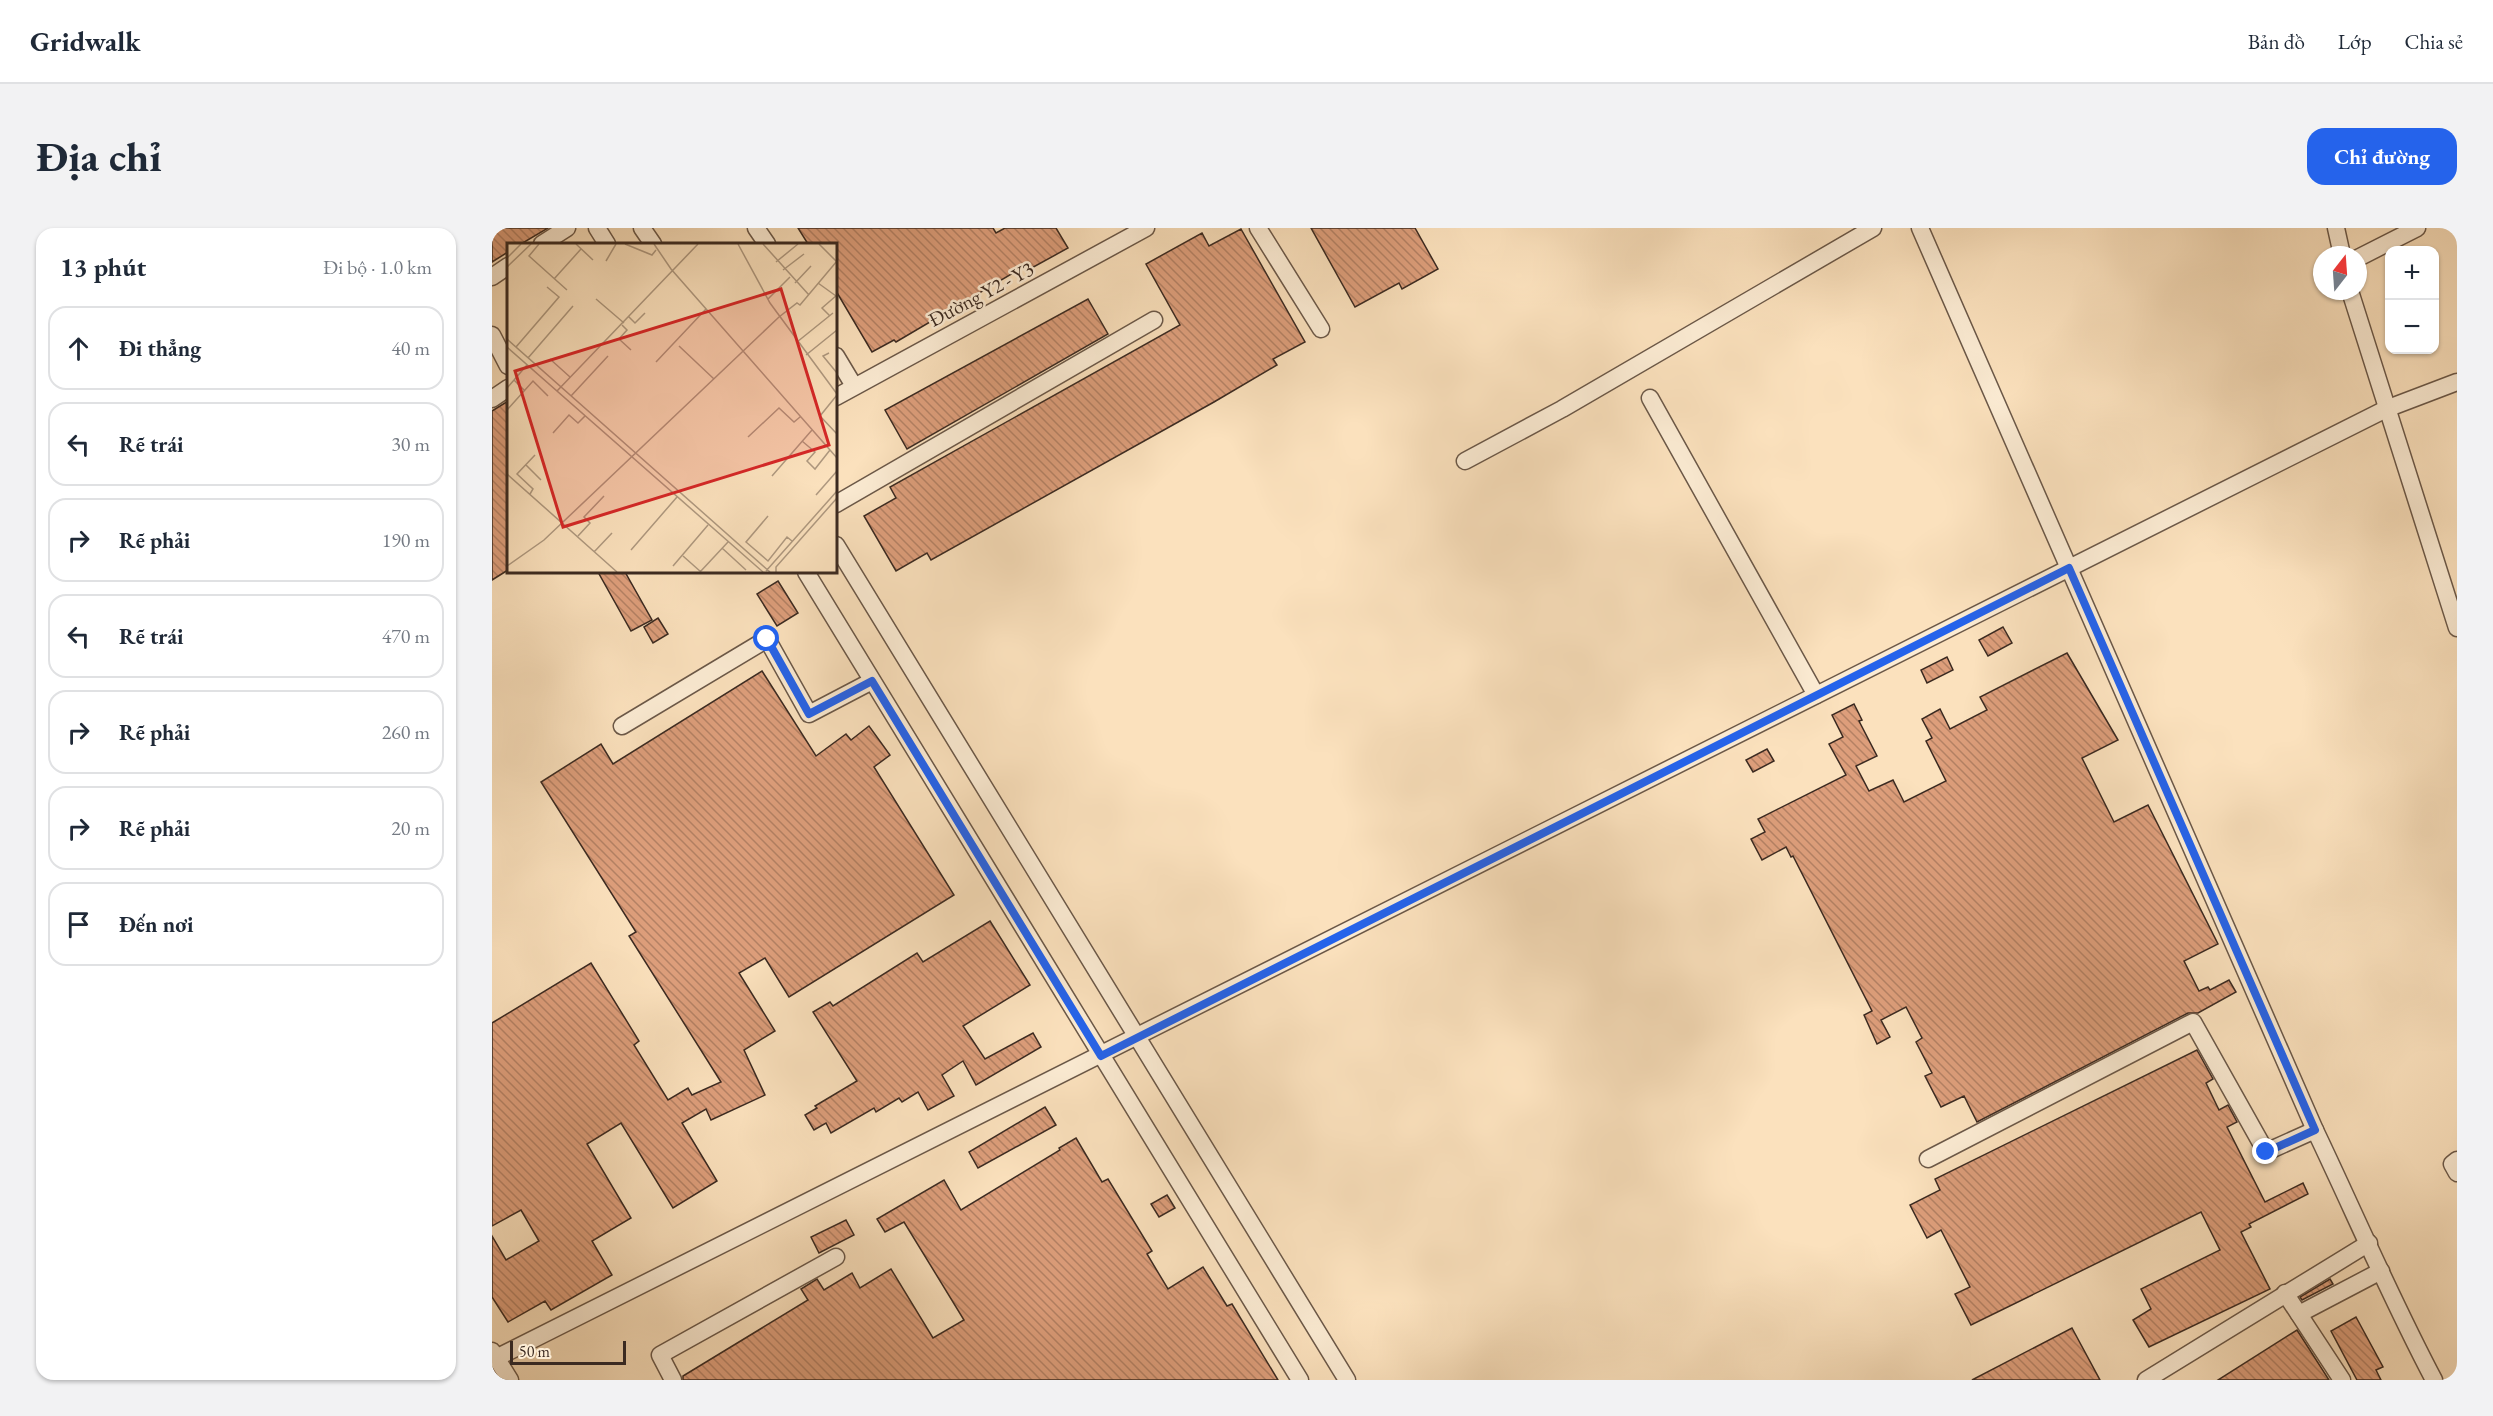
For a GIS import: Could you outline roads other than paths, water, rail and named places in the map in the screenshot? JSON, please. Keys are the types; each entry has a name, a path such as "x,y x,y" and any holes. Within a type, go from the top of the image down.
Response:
{"street":[{"path":"544,243 567,228"},
{"path":"597,228 606,243"},
{"path":"642,228 652,243"},
{"path":"756,228 766,243"},
{"name":"Đường Y2 - Y3","path":"837,395 1146,228"},
{"path":"1258,228 1321,329"},
{"path":"1465,461 1562,409 1873,228"},
{"path":"1920,228 2315,1130 2369,1243 2398,1311 2434,1380"},
{"path":"2336,228 2340,246"},
{"path":"2367,253 2417,228"},
{"path":"492,277 507,267"},
{"path":"2353,300 2386,409 2456,620"},
{"path":"837,503 1154,320"},
{"path":"492,335 507,364"},
{"path":"837,358 854,386"},
{"path":"510,1380 493,1356 1101,1056 2386,409 2457,382"},
{"path":"492,399 507,389"},
{"path":"1650,398 1816,695"},
{"path":"837,547 1135,1038 1347,1380"},
{"path":"807,573 1300,1380"},
{"path":"622,726 767,639 809,714 872,681"},
{"path":"1928,1159 2193,1022 2266,1152 2315,1130"},
{"path":"2457,1160 2452,1164 2457,1173"},
{"path":"2146,1380 2369,1243"},
{"path":"673,1380 660,1355 836,1257"},
{"path":"2299,1314 2381,1271"},
{"path":"2285,1293 2342,1380"}]}
